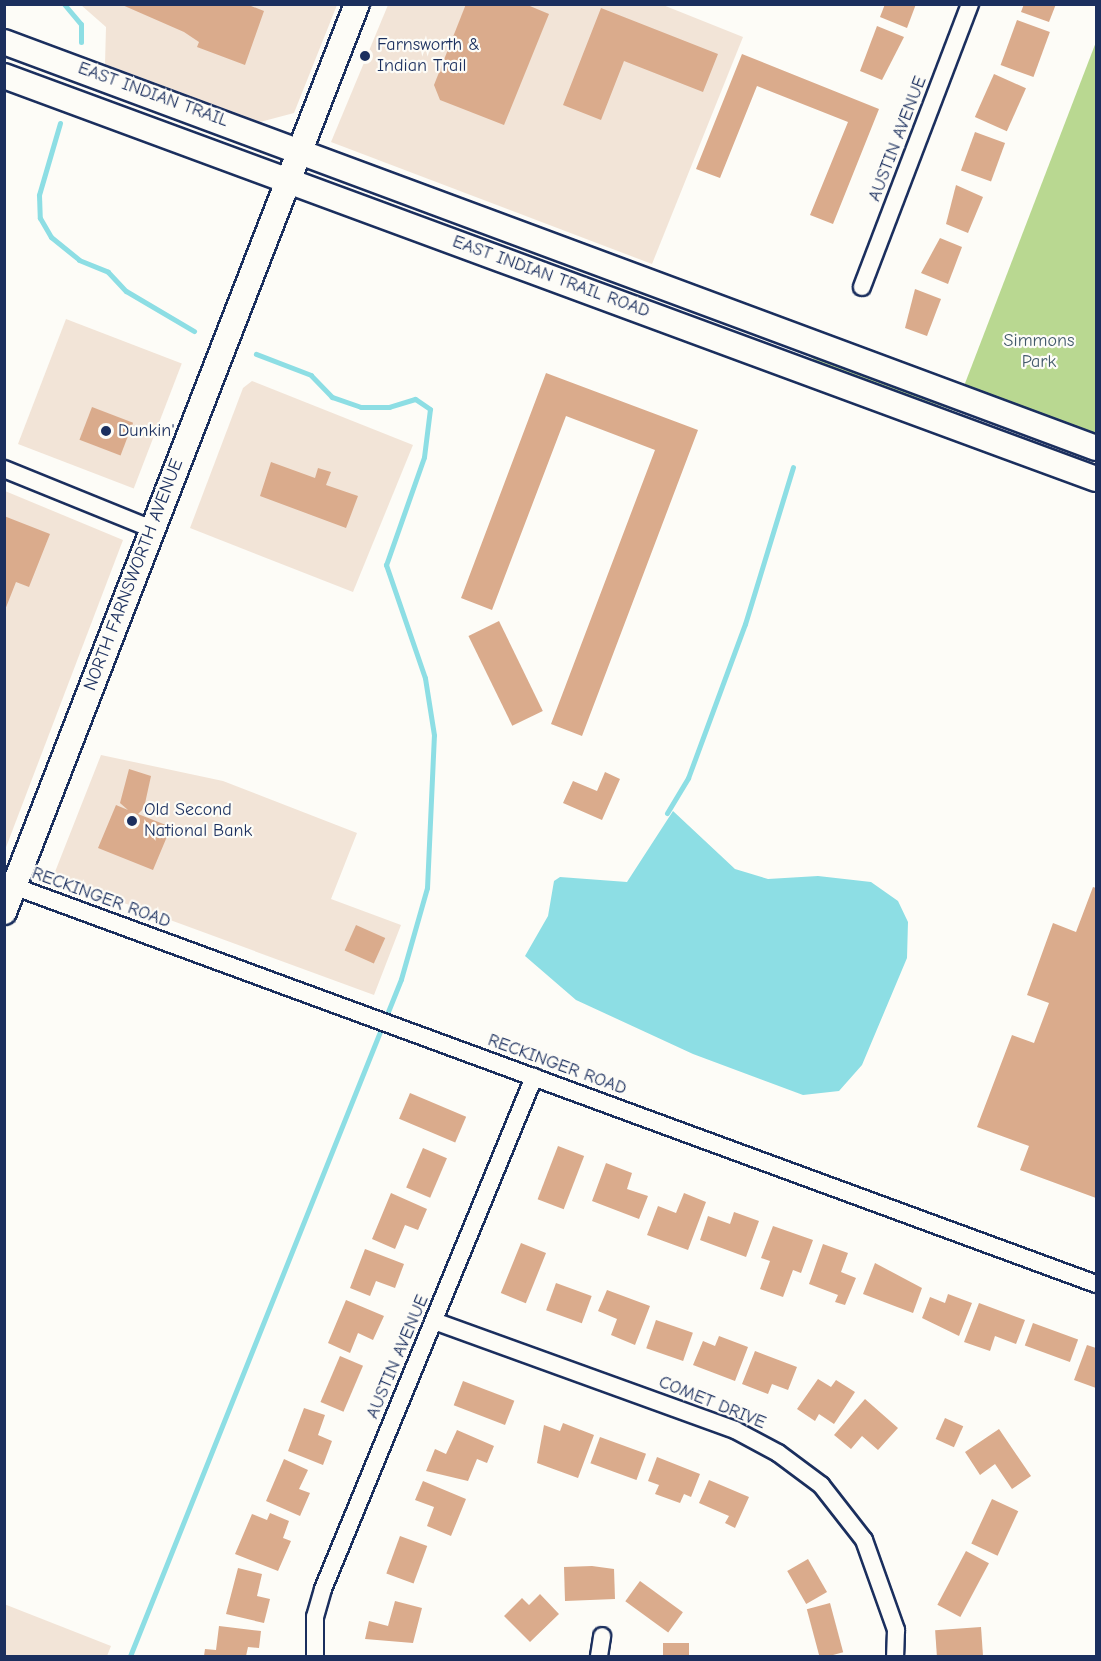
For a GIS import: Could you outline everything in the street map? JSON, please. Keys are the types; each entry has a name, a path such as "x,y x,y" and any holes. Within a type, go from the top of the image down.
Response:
{"main road":[{"name":"NORTH FARNSWORTH AVENUE","path":"4,912 10,885 357,4"},
{"name":"EAST INDIAN TRAIL","path":"4,42 301,148"},
{"name":"EAST INDIAN TRAIL ROAD","path":"4,76 1096,479"},
{"name":"EAST INDIAN TRAIL ROAD","path":"301,148 1096,448"}],"street":[{"name":"AUSTIN AVENUE","path":"862,287 970,4"},
{"path":"4,469 152,528"},
{"name":"RECKINGER ROAD","path":"10,885 1096,1284"},
{"name":"AUSTIN AVENUE","path":"315,1656 315,1617 323,1589 534,1077"},
{"name":"COMET DRIVE","path":"434,1321 735,1430 778,1453 821,1485 864,1540 896,1630 895,1656"},
{"path":"599,1656 603,1635"}],"shaded area":[{"path":"81,5 337,5 294,113 260,122 105,64 106,27"},
{"path":"388,5 663,5 743,37 652,264 331,142"},
{"path":"66,319 182,363 134,489 18,444"},
{"path":"252,381 413,445 353,592 190,528 243,388"},
{"path":"5,491 123,540 5,850"},
{"path":"101,755 223,781 357,833 331,899 401,925 374,995 53,877"},
{"path":"4,1604 111,1646 107,1656 5,1656"}],"green space":[{"name":"Simmons Park","path":"1096,42 1096,437 964,386"},
{"path":"806,354 960,409 958,412 824,366"}],"water":[{"path":"673,811 735,869 768,879 818,876 871,882 898,901 908,922 907,958 862,1065 839,1091 803,1095 693,1054 576,1000 525,956 548,916 554,881 560,877 627,882"}],"building":[{"path":"120,4 246,4 264,11 245,65 197,47 199,42 184,32"},
{"path":"466,4 525,4 549,14 504,125 440,100 434,85"},
{"path":"885,4 916,4 907,28 880,17"},
{"path":"1024,4 1056,4 1049,22 1021,12"},
{"path":"601,8 718,54 703,92 624,61 601,120 563,105"},
{"path":"1017,20 1050,32 1033,77 1001,65"},
{"path":"877,26 904,37 882,80 860,71"},
{"path":"742,54 879,109 833,224 810,215 848,122 757,86 720,178 696,169"},
{"path":"994,74 1026,88 1007,131 975,117"},
{"path":"975,132 1005,143 991,181 961,171"},
{"path":"956,185 983,197 968,233 946,224"},
{"path":"940,238 962,247 948,284 921,273"},
{"path":"915,289 941,299 927,336 905,328"},
{"path":"546,373 698,430 582,736 551,724 655,450 566,416 492,610 461,598"},
{"name":"Dunkin'","path":"92,407 133,423 121,455 79,440"},
{"path":"271,462 315,478 318,468 331,472 326,485 358,496 346,528 260,496"},
{"path":"4,516 50,534 29,587 16,582 5,610"},
{"path":"499,621 543,711 512,726 468,636"},
{"name":"Old Second National Bank","path":"129,769 151,776 144,808 138,814 171,827 153,870 98,848 116,805 128,810 120,803"},
{"path":"605,772 620,779 602,820 563,803 573,781 597,791"},
{"path":"1093,887 1096,888 1096,1198 1020,1170 1029,1146 977,1127 1012,1035 1034,1043 1049,1003 1027,995 1053,923 1076,932"},
{"path":"356,925 385,938 374,964 345,951"},
{"path":"410,1093 466,1117 455,1143 399,1119"},
{"path":"558,1146 584,1156 564,1209 538,1199"},
{"path":"423,1148 447,1158 430,1198 406,1188"},
{"path":"606,1163 632,1173 627,1189 648,1196 639,1219 592,1201"},
{"path":"391,1193 427,1209 418,1230 405,1225 395,1249 372,1239"},
{"path":"684,1193 706,1202 688,1250 647,1235 658,1206 676,1213"},
{"path":"734,1212 759,1221 746,1257 700,1240 708,1216 730,1224"},
{"path":"773,1226 813,1240 801,1273 793,1270 783,1297 760,1289 770,1261 761,1258"},
{"path":"521,1243 546,1253 526,1303 501,1293"},
{"path":"823,1244 848,1253 841,1272 856,1278 845,1305 835,1302 838,1295 809,1284"},
{"path":"365,1249 404,1264 395,1288 376,1281 370,1296 350,1288"},
{"path":"875,1263 922,1288 913,1313 863,1294"},
{"path":"556,1283 592,1296 582,1323 546,1310"},
{"path":"607,1290 650,1306 635,1345 611,1335 617,1319 598,1311"},
{"path":"948,1294 972,1303 959,1336 922,1318 930,1297 945,1303"},
{"path":"346,1300 384,1316 373,1340 358,1333 350,1353 328,1343"},
{"path":"979,1303 1025,1320 1016,1344 995,1336 990,1351 964,1342"},
{"path":"656,1320 693,1333 683,1361 646,1348"},
{"path":"1033,1323 1078,1339 1070,1362 1025,1346"},
{"path":"719,1336 748,1347 735,1381 693,1365 703,1341 715,1346"},
{"path":"1087,1345 1096,1348 1096,1388 1074,1380"},
{"path":"755,1351 797,1367 788,1390 772,1384 768,1394 742,1384"},
{"path":"340,1356 363,1366 343,1412 320,1402"},
{"path":"818,1379 831,1387 836,1380 855,1392 834,1424 819,1414 815,1421 797,1409"},
{"path":"463,1381 514,1401 505,1425 454,1405"},
{"path":"865,1399 898,1428 878,1450 862,1436 851,1449 834,1435"},
{"path":"304,1408 325,1415 318,1435 332,1441 323,1465 288,1451"},
{"path":"945,1418 963,1426 954,1447 936,1439"},
{"path":"563,1423 594,1435 578,1478 537,1463 544,1425 560,1431"},
{"path":"999,1429 1031,1476 1012,1489 995,1464 980,1475 965,1452"},
{"path":"457,1430 494,1446 487,1463 477,1459 468,1481 426,1471 435,1449 446,1454"},
{"path":"600,1437 646,1454 636,1480 590,1463"},
{"path":"657,1457 700,1474 691,1497 684,1494 680,1503 655,1494 659,1485 648,1481"},
{"path":"284,1459 308,1470 299,1489 310,1493 300,1516 266,1501"},
{"path":"709,1480 749,1497 735,1528 725,1523 729,1516 699,1503"},
{"path":"423,1481 466,1499 451,1536 427,1526 434,1507 415,1500"},
{"path":"992,1499 1018,1511 998,1556 971,1543"},
{"path":"270,1513 289,1521 283,1538 291,1541 278,1571 235,1554 252,1514 267,1520"},
{"path":"400,1536 427,1546 414,1584 386,1574"},
{"path":"966,1551 989,1563 960,1617 937,1605"},
{"path":"808,1559 827,1592 806,1604 787,1571"},
{"path":"592,1566 614,1569 615,1599 565,1601 564,1567"},
{"path":"238,1568 262,1574 257,1596 270,1599 264,1623 226,1614"},
{"path":"640,1581 683,1612 668,1632 625,1601"},
{"path":"540,1594 559,1614 530,1642 504,1616 522,1598 529,1605"},
{"path":"395,1601 422,1608 413,1643 365,1639 369,1621 388,1626"},
{"path":"830,1603 843,1652 819,1656 807,1609"},
{"path":"219,1626 261,1631 259,1648 248,1647 246,1656 204,1656 205,1649 216,1650"},
{"path":"981,1627 983,1656 937,1656 935,1630"},
{"path":"663,1643 689,1643 689,1656 663,1656"}],"waterway":[{"path":"64,4 81,24 81,42"},
{"path":"60,123 39,195 40,218 51,237 79,260 108,272 126,291 194,331"},
{"path":"130,1656 401,979 427,888 434,735 425,678 386,565 424,457 430,409 415,399 389,407 361,407 332,397 311,375 256,354"},
{"path":"667,813 688,778 745,624 793,467"}],"place":[{"name":"Farnsworth & Indian Trail","path":"365,56"},
{"name":"Dunkin'","path":"106,431"},
{"name":"Old Second National Bank","path":"132,821"}]}
